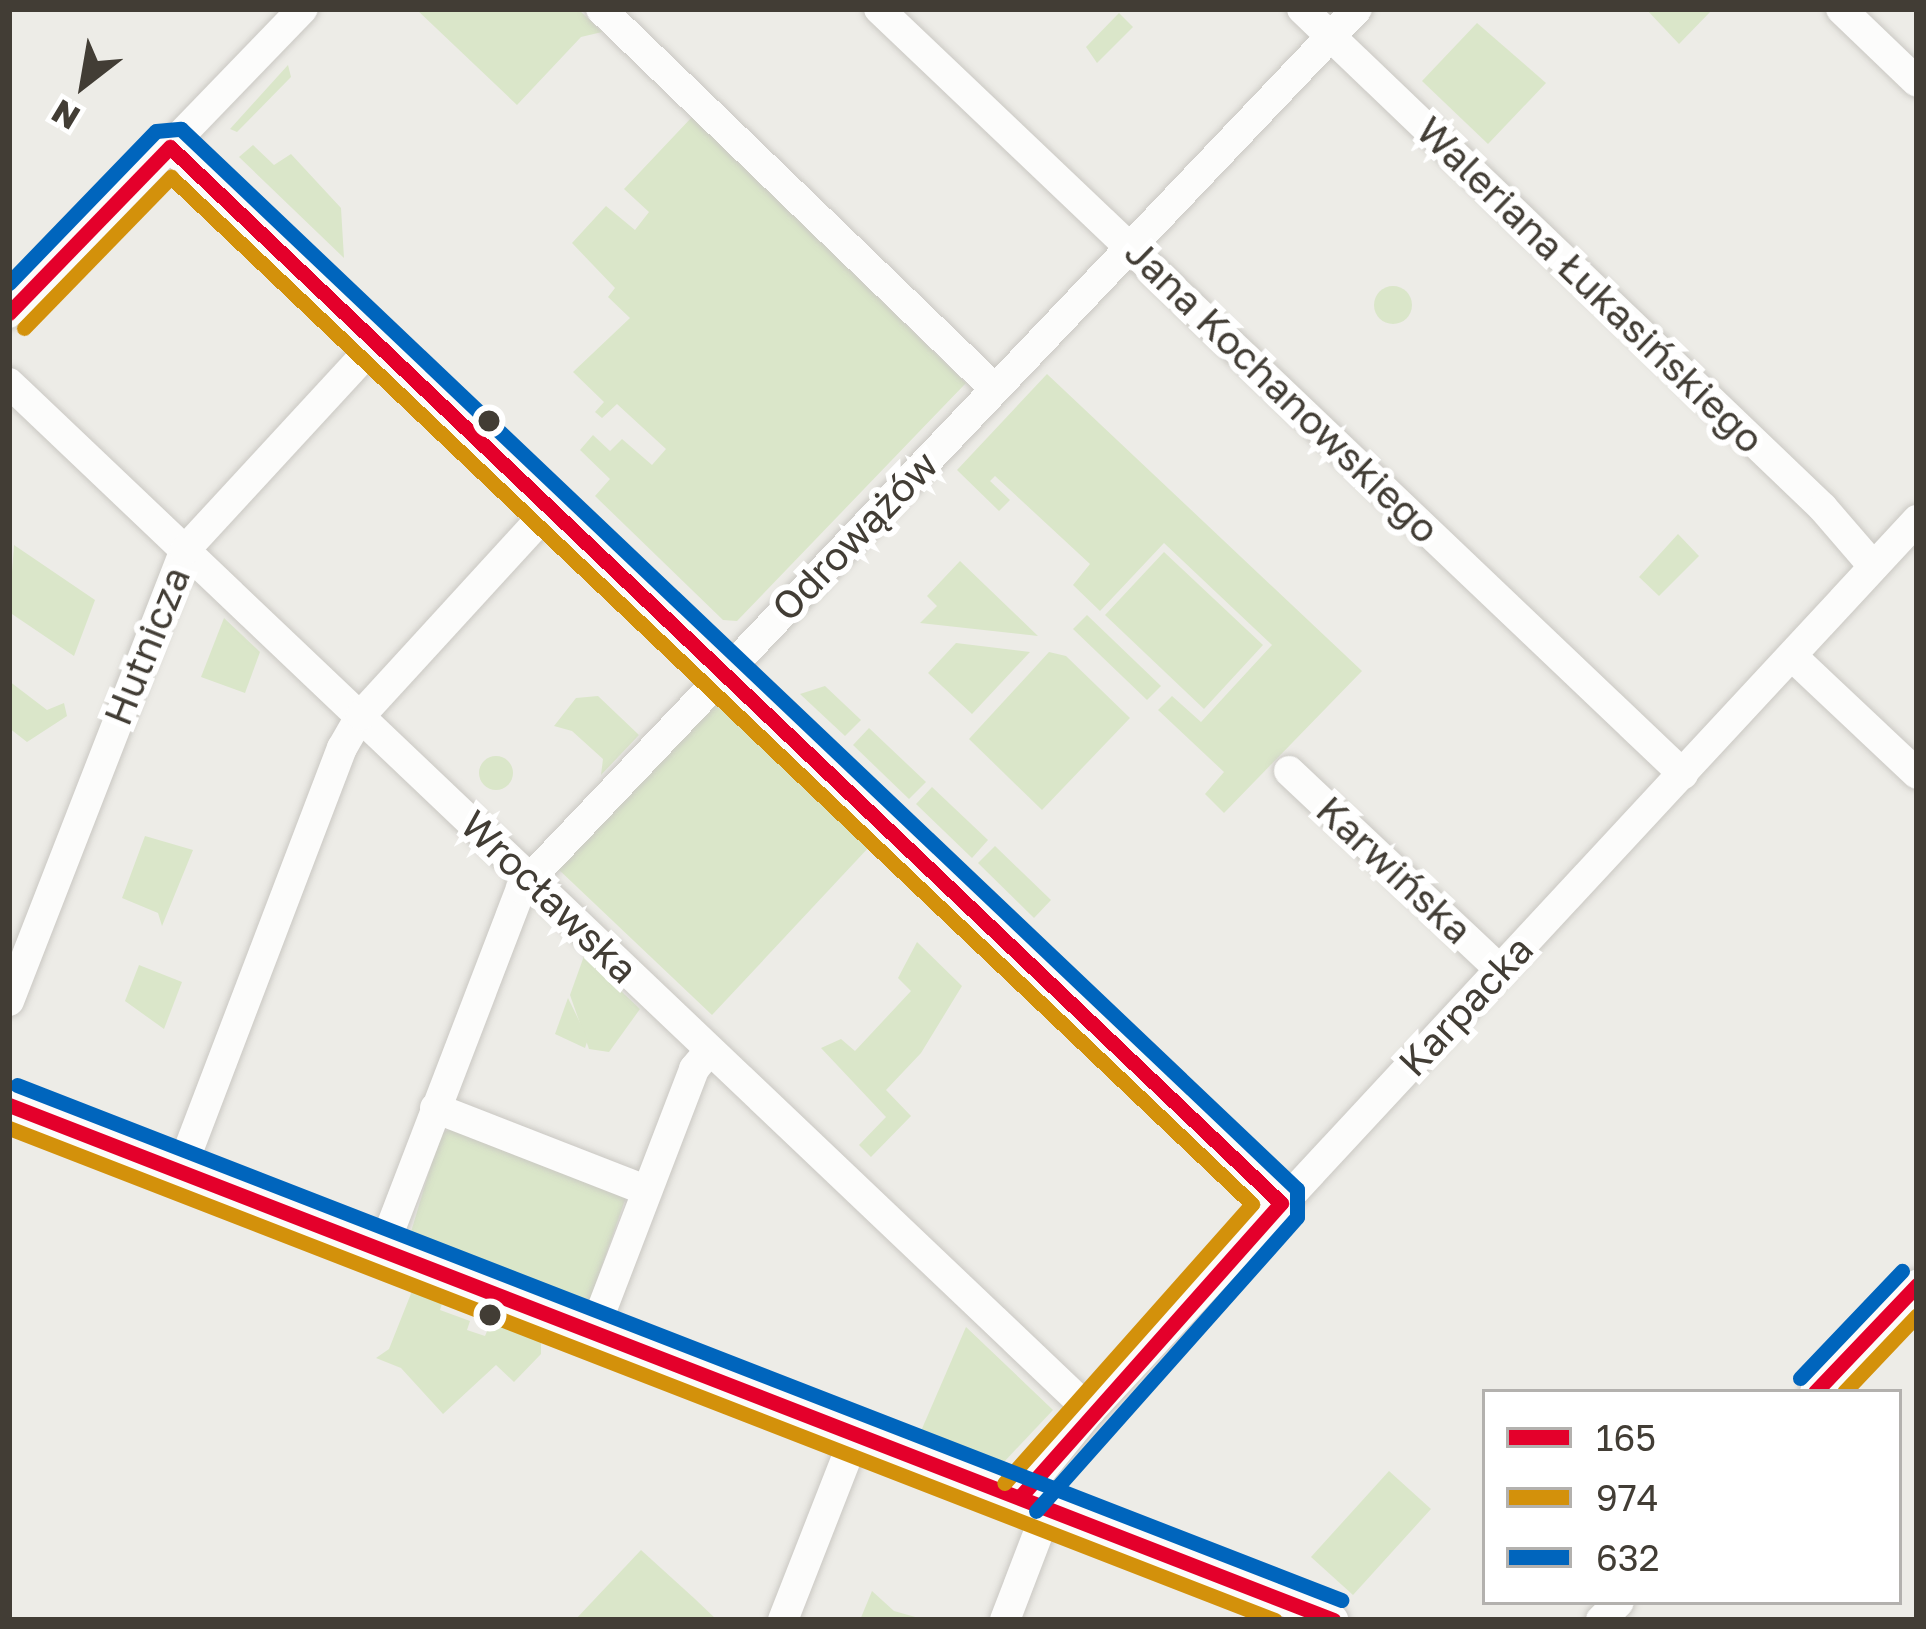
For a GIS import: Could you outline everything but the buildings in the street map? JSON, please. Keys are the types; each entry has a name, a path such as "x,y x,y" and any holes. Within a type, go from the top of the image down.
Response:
{"street":[{"path":"9,313 303,9"},
{"path":"601,9 995,388"},
{"name":"Jana Kochanowskiego","path":"879,9 1683,774"},
{"name":"Waleriana Łukasińskiego","path":"1302,9 1823,508 1873,566"},
{"name":"Odrowążów","path":"382,1248 529,879 1357,9"},
{"path":"1841,9 1917,82"},
{"path":"170,147 1281,1203"},
{"name":"Hutnicza","path":"9,1001 185,550 374,345"},
{"name":"Wrocławska","path":"9,383 1090,1411"},
{"path":"180,1172 342,748 361,716 550,508"},
{"name":"Karpacka","path":"1005,1620 1034,1503 1090,1411 1917,520"},
{"path":"1792,656 1917,774"},
{"name":"Karwińska","path":"1289,771 1500,970"},
{"path":"594,1330 694,1069 709,1051"},
{"path":"9,1106 1333,1620"},
{"path":"435,1108 646,1190"},
{"path":"1818,1389 1917,1285"},
{"path":"783,1620 856,1434"}],"green space":[{"path":"416,9 578,9 602,32 581,37 517,105"},
{"path":"1646,9 1713,9 1679,44"},
{"path":"1119,13 1133,27 1097,63 1086,47"},
{"path":"1477,23 1546,83 1488,144 1422,81"},
{"path":"288,65 291,77 237,132 230,129"},
{"path":"692,117 966,383 737,621 723,620 595,496 610,479 580,450 593,435 610,451 622,439 652,465 666,449 617,404 602,418 595,412 604,402 573,372 630,318 608,297 615,288 572,243 606,206 635,230 649,212 624,189"},
{"path":"253,145 274,165 291,154 341,208 344,258 239,157"},
{"path":"1393,286 1406,292 1412,305 1406,318 1393,324 1380,318 1374,305 1380,292"},
{"path":"1047,374 1362,671 1224,813 1205,794 1224,772 1158,710 1172,696 1201,722 1272,645 1164,543 1100,611 1073,585 1090,564 995,476 990,481 1010,500 999,511 957,470"},
{"path":"1678,534 1699,556 1659,596 1639,577"},
{"path":"14,545 95,600 74,656 9,612"},
{"path":"1164,552 1263,645 1204,709 1105,615"},
{"path":"960,561 1038,636 920,623 937,606 927,596"},
{"path":"1087,615 1161,686 1147,700 1073,629"},
{"path":"224,618 260,652 245,693 201,677"},
{"path":"956,643 1030,652 972,714 928,673"},
{"path":"1049,652 1066,656 1130,718 1042,810 969,739"},
{"path":"9,681 47,710 64,703 67,716 27,742 9,728"},
{"path":"825,686 861,720 845,736 800,694"},
{"path":"598,696 639,735 601,775 603,759 572,731 554,726 576,698"},
{"path":"716,698 870,846 712,1015 556,867"},
{"path":"869,728 926,782 909,799 853,745"},
{"path":"496,756 508,761 513,773 508,785 496,790 484,785 479,773 484,761"},
{"path":"932,787 988,840 972,858 916,804"},
{"path":"145,836 193,850 162,926 158,913 122,898"},
{"path":"995,846 1051,900 1034,918 978,863"},
{"path":"917,942 962,986 921,1053 886,1090 911,1116 871,1157 859,1145 886,1117 821,1048 841,1039 855,1051 911,991 898,978"},
{"path":"584,956 640,1009 609,1052 589,1049 570,995"},
{"path":"139,965 182,982 164,1029 125,1001"},
{"path":"568,998 588,1039 585,1048 555,1034"},
{"path":"451,1128 626,1197 588,1306 408,1242 440,1135"},
{"path":"416,1281 445,1293 440,1310 470,1321 467,1330 485,1336 495,1312 541,1332 541,1354 514,1382 496,1365 443,1414 401,1368 376,1358 389,1349"},
{"path":"966,1327 1053,1410 1003,1463 921,1431"},
{"path":"1389,1471 1431,1509 1353,1595 1311,1557"},
{"path":"641,1550 695,1599 717,1620 575,1620"},
{"path":"872,1591 894,1611 926,1620 860,1620"}],"transit line":[{"name":"632","path":"9,283 156,131 181,129 1297,1189 1297,1217 1036,1511"},
{"name":"165","path":"9,313 170,147 1281,1203 1020,1497"},
{"name":"974","path":"24,328 171,177 1252,1204 1004,1483"},
{"name":"632","path":"17,1085 1341,1600"},
{"name":"165","path":"9,1105 1333,1620"},
{"name":"974","path":"9,1128 1275,1620"},
{"name":"632","path":"1800,1378 1902,1271"},
{"name":"165","path":"1818,1389 1917,1285"},
{"name":"974","path":"1847,1389 1917,1315"}]}
